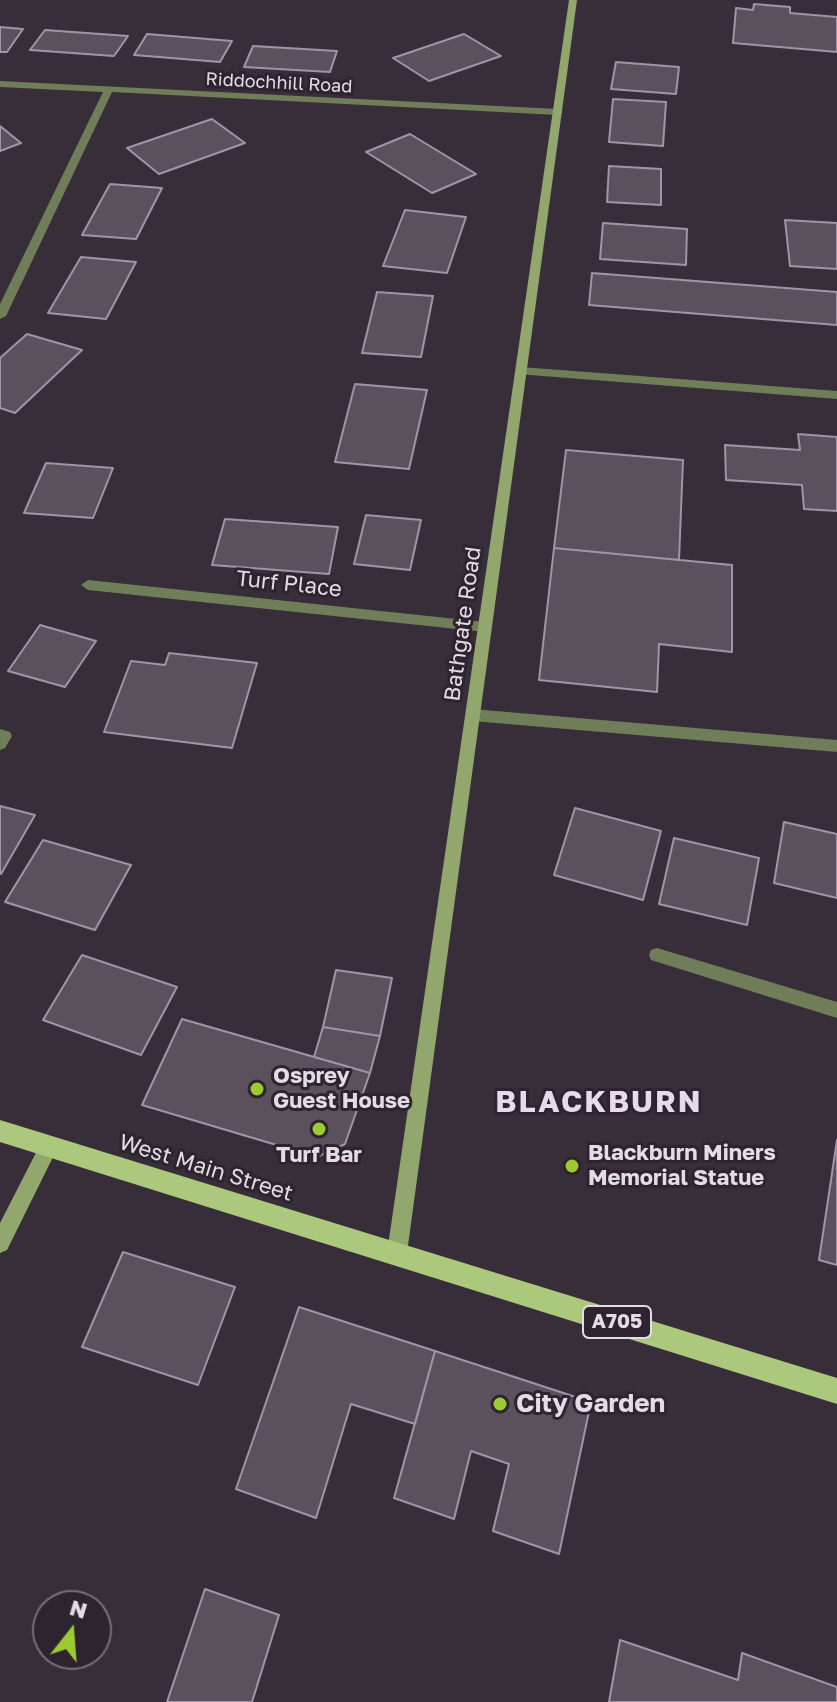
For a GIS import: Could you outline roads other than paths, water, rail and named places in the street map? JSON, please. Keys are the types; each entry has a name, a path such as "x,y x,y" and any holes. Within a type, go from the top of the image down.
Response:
{"main road":[{"name":"Bathgate Road","path":"397,1253 573,0"},
{"name":"West Main Street","path":"0,1131 397,1253"},
{"path":"0,1243 49,1147"},
{"name":"A705","path":"397,1253 837,1391"}],"street":[{"name":"Riddochhill Road","path":"0,84 558,112"},
{"path":"0,316 108,91"},
{"path":"521,371 837,395"},
{"name":"Turf Place","path":"88,585 485,627"},
{"path":"472,715 837,746"},
{"path":"0,735 5,736 0,744"},
{"path":"657,955 837,1010"}],"place":[{"name":"Osprey Guest House","path":"257,1089"},
{"name":"Turf Bar","path":"319,1129"},
{"name":"Blackburn Miners Memorial Statue","path":"572,1166"},
{"name":"City Garden","path":"500,1404"}],"district":[{"name":"BLACKBURN","path":"599,1102"}]}
